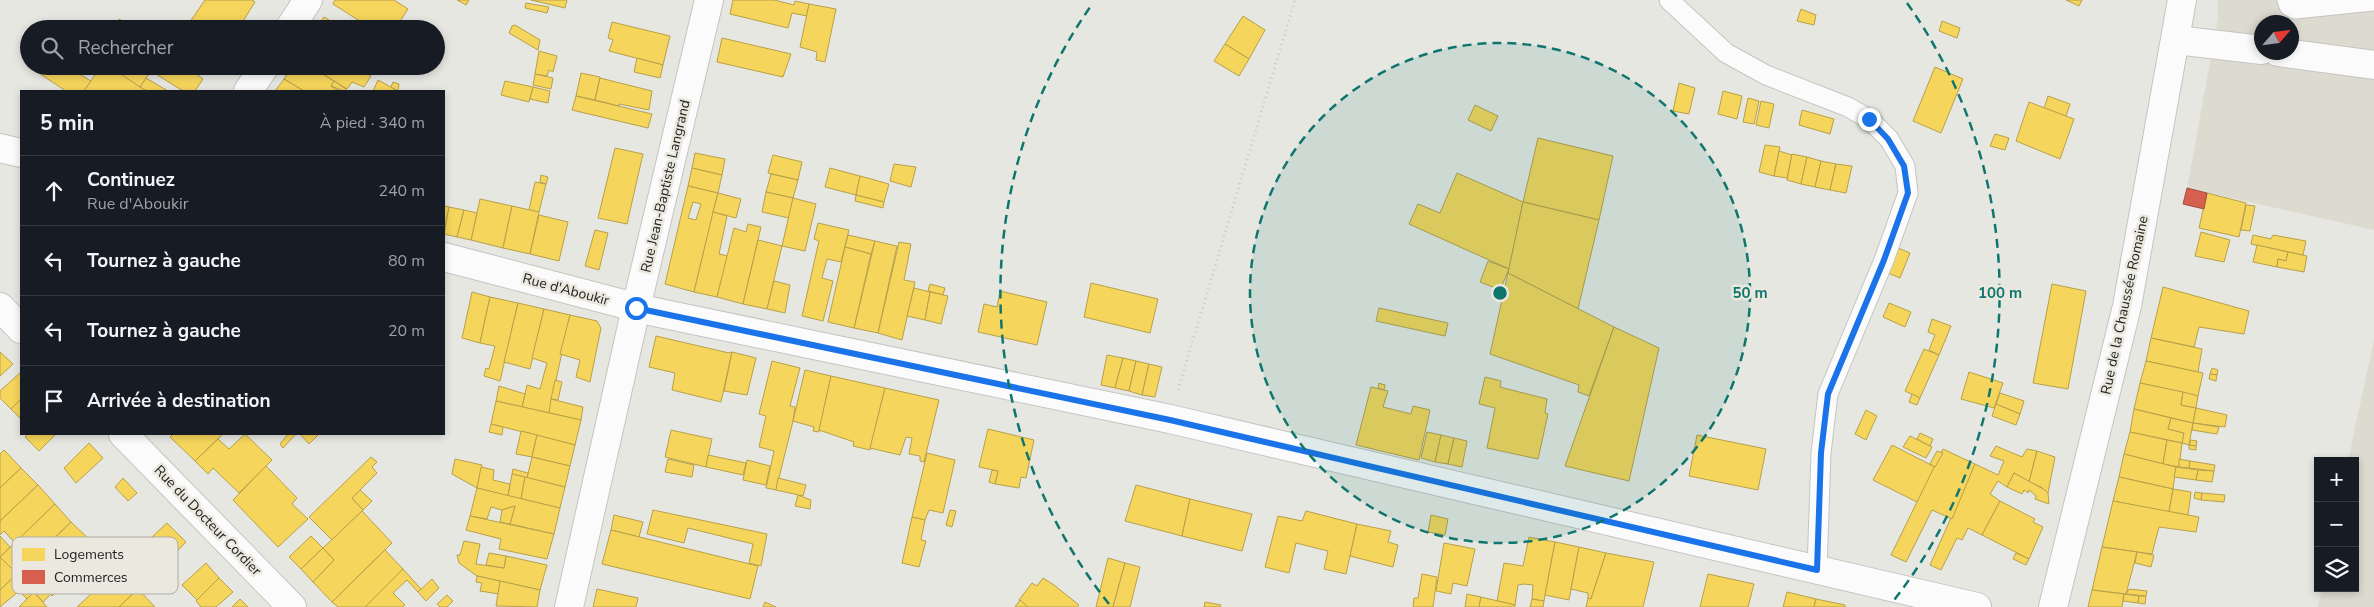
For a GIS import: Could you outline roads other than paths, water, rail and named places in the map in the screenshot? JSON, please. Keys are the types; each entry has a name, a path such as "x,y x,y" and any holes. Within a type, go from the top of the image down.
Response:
{"street":[{"path":"295,20 308,0"},
{"name":"Rue Jean-Baptiste Langrand","path":"569,607 636,308 709,0"},
{"name":"Rue de la Chaussée Romaine","path":"2053,607 2127,306 2182,0"},
{"path":"2176,40 2254,49"},
{"path":"2299,55 2374,65"},
{"path":"249,90 258,75"},
{"path":"0,148 20,153"},
{"name":"Rue d'Aboukir","path":"445,257 636,308 1170,420 1977,607"},
{"path":"0,307 20,328"},
{"name":"Rue du Docteur Cordier","path":"124,435 292,607"}],"lane":[{"path":"1669,0 1726,53 1766,75 1848,107 1869,119 1888,139 1904,166 1908,193 1884,260 1828,394 1821,453 1817,570"},
{"path":"2287,0 2289,6 2295,10 2374,1"}]}
